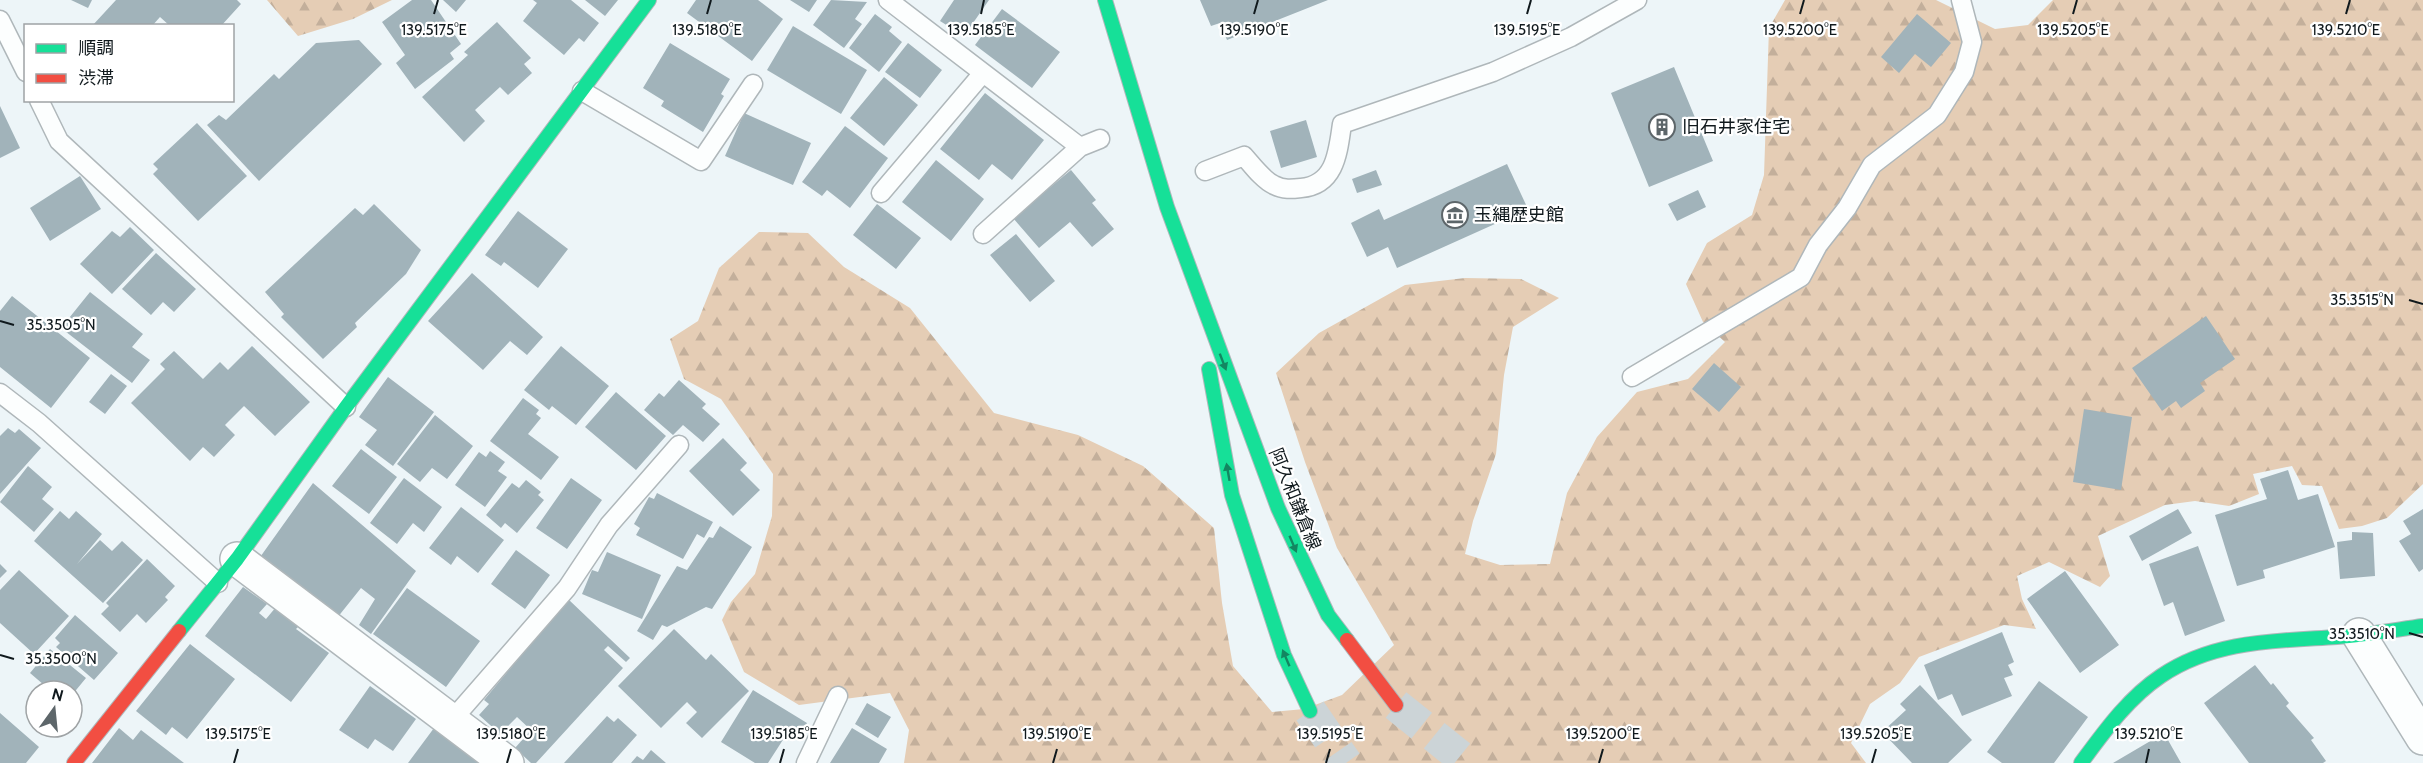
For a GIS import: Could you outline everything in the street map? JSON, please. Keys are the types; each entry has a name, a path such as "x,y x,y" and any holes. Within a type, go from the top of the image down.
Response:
{"street":[{"path":"74,763 227,571 345,407 649,0"},
{"name":"阿久和鎌倉線","path":"1105,0 1167,207 1195,288 1301,562 1328,615 1396,705"},
{"name":"阿久和鎌倉線","path":"1195,288 1232,495 1284,655 1310,711"},
{"path":"227,571 452,720 507,763"},
{"path":"2081,763 2130,704 2161,676 2199,655 2280,639 2359,635 2423,626"},
{"path":"2359,635 2423,738"}],"lane":[{"path":"888,0 1080,147"},
{"path":"1204,171 1244,156 1272,185 1288,189 1307,188 1323,181 1332,170 1342,124 1493,72 1570,37 1637,0"},
{"path":"1632,377 1801,277 1818,245 1847,208 1872,165 1937,115 1964,72 1972,42 1962,0"},
{"path":"0,20 24,68"},
{"path":"881,194 983,73"},
{"path":"582,91 701,161 753,84"},
{"path":"40,102 59,141 345,407"},
{"path":"983,234 1080,147 1100,139"},
{"path":"0,393 227,571"},
{"path":"452,720 567,588 609,525 679,445"},
{"path":"806,763 838,696"}],"green space":[{"path":"267,0 392,0 353,19 298,36"},
{"path":"1785,0 1936,0 1995,29 2028,25 2053,0 2423,0 2423,484 2387,518 2362,526 2339,529 2322,486 2302,485 2292,466 2253,474 2259,494 2229,506 2195,501 2165,505 2098,536 2110,576 2100,587 2049,562 2017,576 2022,599 2036,629 2004,625 1919,657 1900,683 1870,704 1851,743 1866,763 904,763 909,730 890,693 799,705 744,672 722,620 731,602 755,574 772,516 773,474 721,399 684,379 670,339 698,321 719,268 759,232 808,233 844,267 910,308 994,413 1078,435 1143,466 1214,528 1222,603 1233,666 1272,712 1304,709 1342,695 1394,645 1337,548 1305,462 1276,373 1319,333 1405,285 1465,278 1521,279 1559,298 1513,327 1504,375 1496,454 1473,521 1465,554 1500,565 1550,564 1567,493 1597,437 1637,392 1688,379 1725,342 1703,322 1686,284 1707,243 1752,215 1764,175 1769,28"}],"building":[{"path":"71,0 92,0 88,8"},
{"path":"116,0 237,0 241,4 223,24 168,24 160,17 154,24 94,24"},
{"path":"412,0 431,0 461,44 450,53 454,59 415,89 396,63 405,55 382,22"},
{"path":"443,0 466,0 456,12"},
{"path":"533,0 571,0 599,23 584,42 579,38 564,55 523,21 537,3"},
{"path":"585,0 618,0 605,16"},
{"path":"696,0 758,0 783,19 752,61 687,13"},
{"path":"790,0 817,0 809,12"},
{"path":"831,0 867,2 855,19 862,24 844,48 813,25"},
{"path":"954,0 989,0 964,36 940,21"},
{"path":"1200,0 1328,0 1227,40 1220,23 1211,26"},
{"path":"1002,9 1060,52 1032,88 975,45"},
{"path":"875,14 892,27 889,31 902,42 879,72 849,48"},
{"path":"1917,14 1951,43 1931,67 1915,54 1899,73 1881,57"},
{"path":"497,22 531,58 524,64 532,73 508,95 500,87 475,110 485,121 464,142 422,97 468,55 464,52"},
{"path":"793,26 867,70 841,114 767,70"},
{"path":"359,40 382,64 259,181 207,125 219,115 226,120 274,74 279,79 316,43"},
{"path":"670,43 730,79 721,94 724,96 703,132 661,106 664,101 643,88"},
{"path":"908,43 942,70 920,98 885,72"},
{"name":"旧石井家住宅","path":"1674,67 1713,161 1649,187 1611,93"},
{"path":"884,77 918,105 884,146 850,118"},
{"path":"985,93 1044,140 1012,180 992,164 979,180 940,149"},
{"path":"0,106 20,148 0,158"},
{"path":"744,113 811,143 793,185 725,156"},
{"path":"1306,120 1317,157 1281,168 1270,131"},
{"path":"197,123 247,176 198,221 153,174 158,169 153,164"},
{"path":"845,126 888,158 850,208 827,190 822,196 802,182"},
{"path":"936,160 984,199 951,241 902,202"},
{"name":"玉縄歴史館","path":"1507,164 1528,209 1397,268 1388,247 1367,257 1351,223 1379,209 1384,220"},
{"path":"1071,170 1096,200 1092,203 1114,229 1092,247 1070,222 1039,248 1013,218"},
{"path":"1376,170 1382,185 1357,193 1352,179"},
{"path":"80,176 101,209 50,241 30,208"},
{"path":"1698,190 1706,207 1677,221 1668,204"},
{"path":"374,204 421,250 406,274 355,323 357,327 323,359 281,317 284,314 265,292 355,208 363,215"},
{"path":"877,204 921,238 896,269 853,235"},
{"path":"518,211 568,249 538,288 504,262 501,266 485,255"},
{"path":"130,227 154,250 112,294 80,264 112,231 120,237"},
{"path":"1016,234 1055,281 1030,302 990,255"},
{"path":"156,253 196,289 174,312 163,302 151,315 122,289"},
{"path":"472,273 543,337 527,355 510,341 483,370 428,321"},
{"path":"90,292 143,334 132,347 150,360 132,383 61,328"},
{"path":"12,296 90,358 51,408 0,367 0,311"},
{"path":"2206,316 2235,359 2200,383 2205,391 2181,408 2176,401 2162,411 2132,368"},
{"path":"252,346 310,402 275,436 244,406 225,425 235,435 214,457 203,447 190,461 131,403 165,369 160,364 174,351 203,379 220,362 228,370"},
{"path":"561,346 609,386 576,425 552,406 549,410 524,390"},
{"path":"1714,363 1741,387 1719,412 1692,389"},
{"path":"111,374 127,386 105,414 89,402"},
{"path":"388,377 434,412 393,466 365,445 377,430 359,417"},
{"path":"679,380 706,404 702,408 720,424 703,442 683,425 673,435 644,410 659,393 664,397"},
{"path":"616,392 666,436 636,470 585,427"},
{"path":"523,398 539,410 536,414 541,418 528,434 559,457 541,480 490,441"},
{"path":"2084,409 2132,417 2121,490 2073,482"},
{"path":"435,415 473,446 447,479 432,468 420,482 397,464"},
{"path":"8,428 15,433 19,429 41,448 0,494 0,436"},
{"path":"723,438 747,463 740,470 760,490 733,516 689,471"},
{"path":"361,449 397,477 369,514 332,486"},
{"path":"490,451 505,462 498,471 507,477 485,507 455,485 479,452 486,457"},
{"path":"28,466 52,487 42,499 54,509 34,532 0,502"},
{"path":"2288,470 2298,500 2318,494 2335,547 2263,570 2265,578 2237,586 2215,515 2267,499 2260,479"},
{"path":"404,478 442,507 424,532 413,523 397,544 370,523"},
{"path":"571,478 602,500 567,549 536,528"},
{"path":"526,480 541,492 538,495 544,500 517,533 505,523 501,528 486,515 512,483 519,488"},
{"path":"313,483 416,571 371,634 359,625 375,599 361,588 337,618 258,560"},
{"path":"657,493 713,522 704,538 697,534 683,559 636,535 640,528 634,524 649,497 654,499"},
{"path":"461,507 504,540 478,573 457,556 451,565 429,548"},
{"path":"2178,509 2192,533 2142,561 2129,536"},
{"path":"2423,509 2423,569 2419,572 2399,541 2411,534 2403,521"},
{"path":"60,511 69,519 76,511 102,534 77,564 100,540 112,551 122,541 143,560 103,603 34,541"},
{"path":"720,526 752,547 712,609 706,607 667,627 662,625 653,640 637,631 677,566 687,570 709,537 713,538"},
{"path":"2352,532 2373,533 2375,576 2340,579 2337,542 2352,540"},
{"path":"2198,546 2225,621 2185,636 2173,602 2164,606 2149,564"},
{"path":"516,550 550,575 525,609 491,584"},
{"path":"607,552 661,575 642,619 582,594 592,570 598,572"},
{"path":"147,559 175,586 165,597 168,600 146,623 137,614 120,632 101,614 109,606 106,603"},
{"path":"0,564 7,571 0,578"},
{"path":"19,570 69,616 34,654 0,623 0,590"},
{"path":"2065,571 2119,645 2080,673 2027,599"},
{"path":"243,587 267,604 259,613 266,619 276,607 300,625 296,629 329,653 291,702 205,636"},
{"path":"407,588 480,641 446,687 373,634"},
{"path":"568,599 630,658 626,662 608,646 604,650 623,668 536,763 531,763 515,748 531,730 517,717 500,734 479,715 489,704 484,700"},
{"path":"75,615 118,653 94,680 56,647 60,643 55,638"},
{"path":"674,629 706,660 711,654 749,691 702,738 686,723 697,712 687,702 661,728 618,686"},
{"path":"2002,632 2014,662 2008,665 2013,675 2004,678 2012,696 1962,716 1952,694 1938,700 1924,665"},
{"path":"190,644 235,679 187,739 172,727 166,735 136,711"},
{"path":"50,649 86,678 84,680 37,679 30,673"},
{"path":"2255,665 2289,703 2286,706 2314,738 2311,740 2326,761 2323,763 2249,763 2204,703"},
{"path":"2039,681 2088,717 2054,763 2002,763 1987,752"},
{"path":"1920,685 1972,740 1948,763 1912,763 1882,732 1906,710 1900,704"},
{"path":"370,686 416,719 393,751 375,739 368,749 339,730"},
{"path":"753,690 807,723 798,738 788,732 768,763 755,763 721,742"},
{"path":"867,703 891,717 878,738 855,724"},
{"path":"0,713 24,734 24,739 30,739 39,747 26,763 0,763"},
{"path":"607,716 614,722 618,718 637,735 612,763 564,763"},
{"path":"119,728 133,740 141,730 184,763 92,763"},
{"path":"434,728 489,763 408,763"},
{"path":"852,728 887,749 879,763 830,763"},
{"path":"2164,733 2181,763 2113,763"},
{"path":"651,750 666,763 631,763 637,756 643,760"}],"tunnel":[{"path":"1396,705 1468,763"},
{"path":"1310,711 1346,763"}],"traffic: fast":[{"path":"179,631 237,559 346,407 649,0"},
{"path":"1105,0 1167,207 1278,508 1328,615 1347,640"},
{"path":"1209,369 1232,495 1284,655 1310,711"},
{"path":"2081,763 2117,716 2149,685 2181,664 2202,655 2246,644 2359,635 2423,626"}],"traffic: jam":[{"path":"74,763 179,631"},
{"path":"1347,640 1396,705"}],"place":[{"name":"旧石井家住宅","path":"1662,127"},
{"name":"玉縄歴史館","path":"1455,215"}]}
